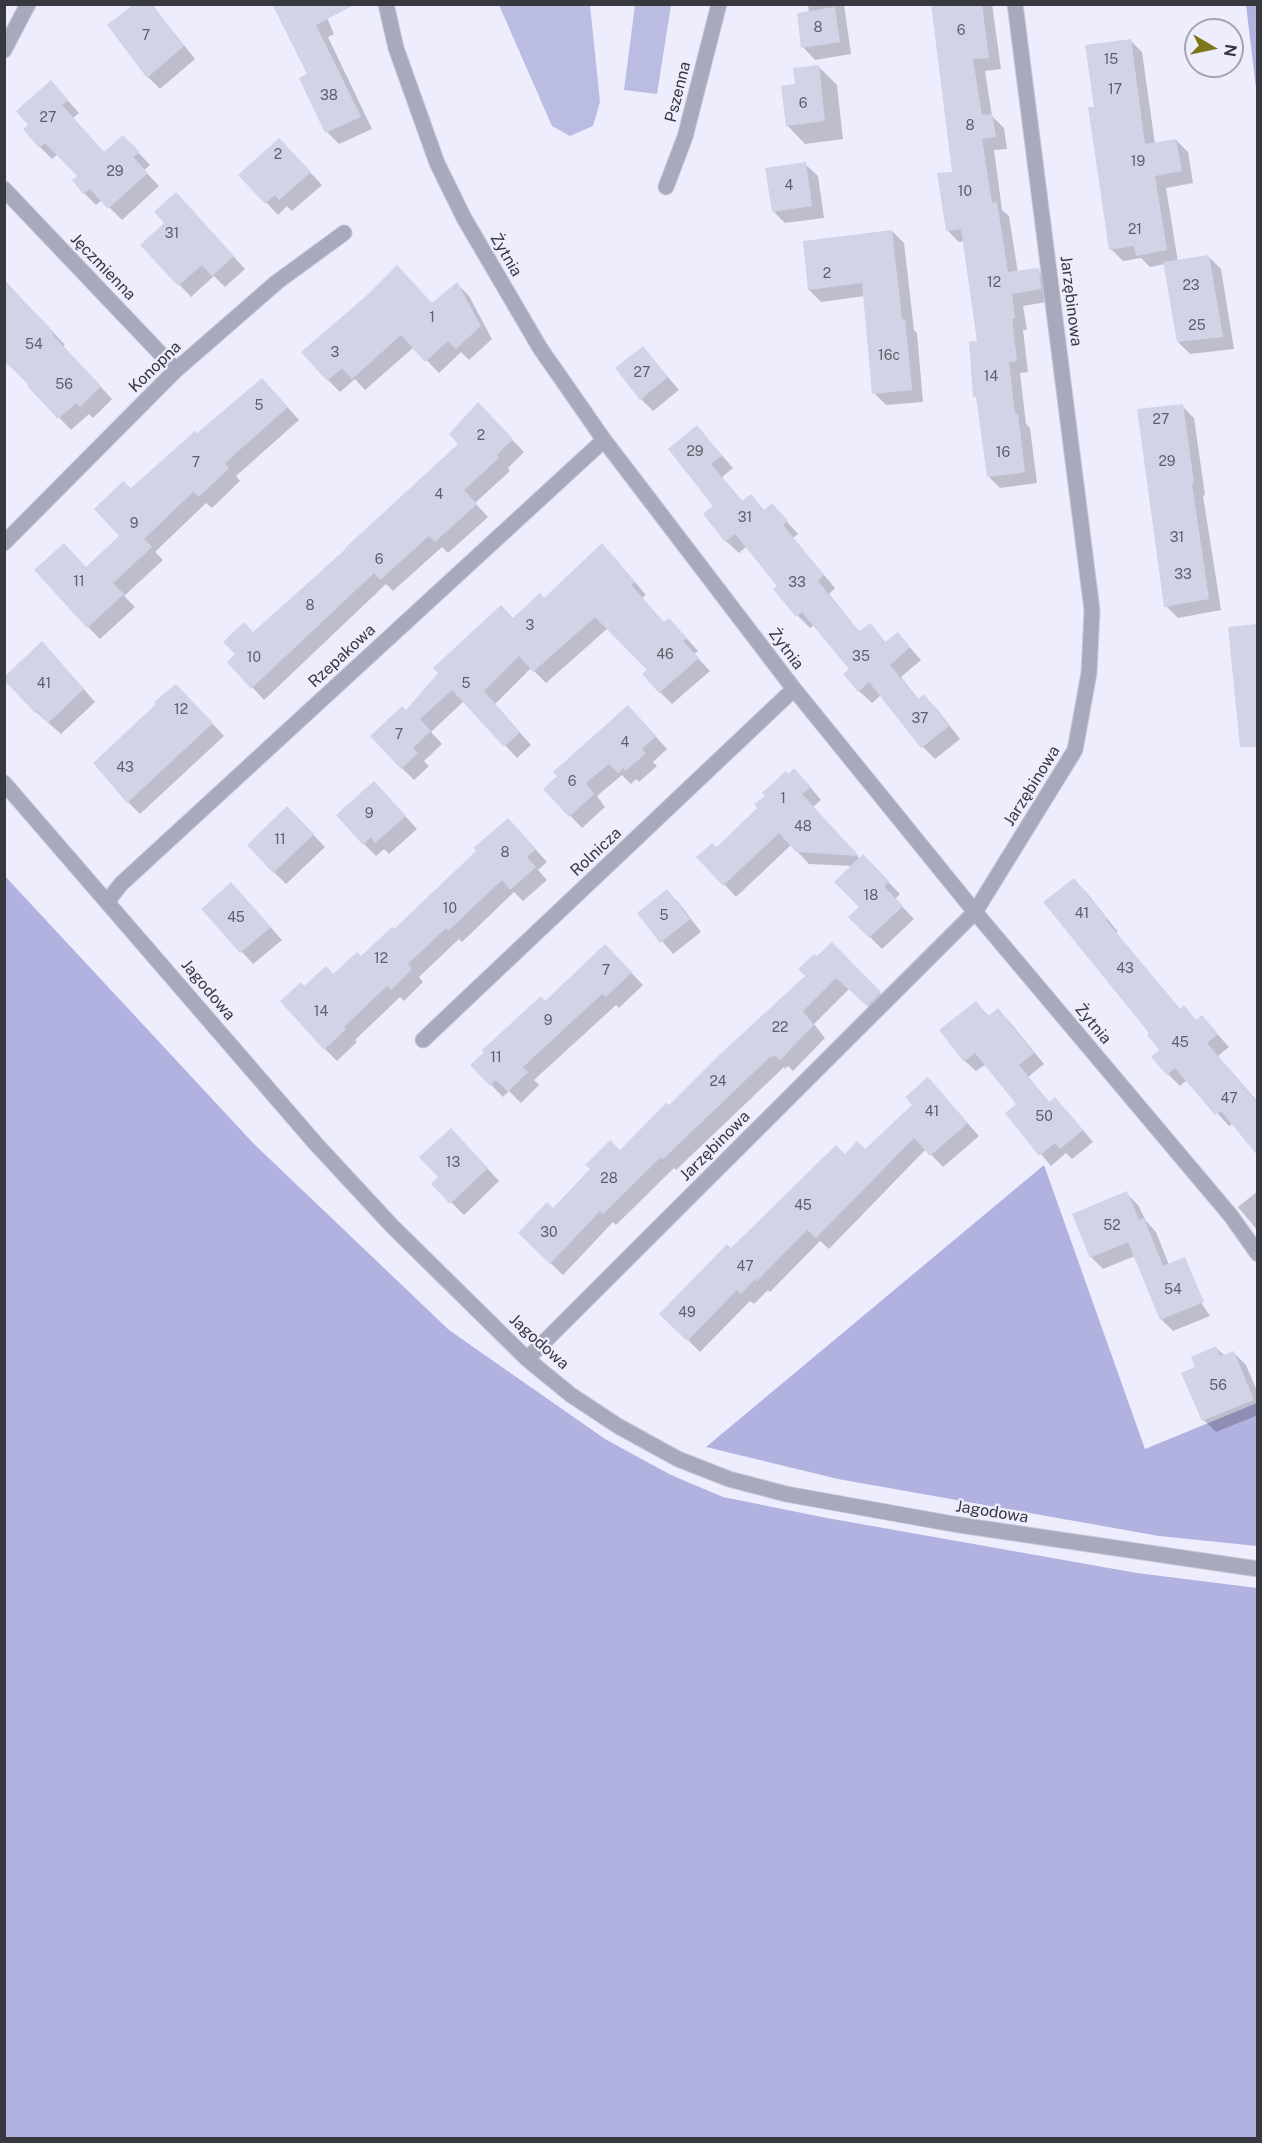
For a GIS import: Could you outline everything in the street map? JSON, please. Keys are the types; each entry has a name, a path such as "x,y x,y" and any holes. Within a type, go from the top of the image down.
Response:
{"street":[{"path":"4,50 28,4"},
{"name":"Żytnia","path":"386,4 396,48 436,163 464,218 540,348 604,440 794,689 975,912 1231,1216 1257,1254"},
{"name":"Pszenna","path":"666,187 685,137 718,4"},
{"name":"Jarzębinowa","path":"527,1359 975,912 1075,750 1089,673 1092,610 1015,4"},
{"name":"Jęczmienna","path":"4,189 176,370"},
{"name":"Konopna","path":"4,543 176,370 277,282 344,232"},
{"name":"Rzepakowa","path":"107,902 129,876 604,440"},
{"name":"Rolnicza","path":"423,1040 794,689"},
{"name":"Jagodowa","path":"4,783 320,1149 392,1226 527,1359 571,1395 618,1426 678,1459 729,1479 786,1494 850,1507 1257,1569"}],"shaded area":[{"path":"499,5 590,5 600,102 593,126 570,136 552,126"},
{"path":"635,5 671,5 657,94 624,90"},
{"path":"1246,5 1257,5 1257,96"},
{"path":"4,875 254,1144 449,1330 605,1439 671,1475 723,1497 827,1518 1137,1573 1257,1588 1257,2138 5,2138"},
{"path":"1044,1165 1145,1449 1257,1403 1257,1546 1159,1536 838,1479 706,1447"}],"building":[{"path":"134,4 152,4 184,46 147,78 107,25"},
{"path":"272,4 356,4 316,25 361,117 325,133 299,78 307,74"},
{"path":"931,4 982,4 989,58 973,59 982,115 992,114 996,137 982,139 992,203 997,202 1008,272 1039,268 1041,289 1012,294 1015,318 1012,319 1017,361 1009,362 1025,472 1020,473 987,477 976,397 973,397 969,342 977,341 961,229 946,231 937,173 952,172"},
{"path":"835,7 840,42 801,48 797,13"},
{"path":"1131,39 1145,144 1176,139 1182,171 1155,176 1167,250 1136,256 1134,246 1109,250 1088,107 1094,107 1085,45"},
{"path":"819,65 825,121 786,126 781,86 795,84 793,68"},
{"path":"51,80 68,100 62,105 104,152 123,135 140,152 133,157 148,173 108,209 90,189 83,194 72,180 77,176 45,143 39,148 23,129 28,125 16,111"},
{"path":"279,138 311,172 279,200 275,195 265,204 238,175"},
{"path":"806,162 812,206 772,212 765,168"},
{"path":"176,192 234,256 212,276 202,265 178,286 140,245 164,223 154,212"},
{"path":"892,230 902,319 905,319 912,390 872,394 862,283 808,290 803,241"},
{"path":"1209,255 1223,337 1177,342 1163,262"},
{"path":"397,265 432,303 457,282 481,326 456,349 448,341 425,362 401,335 352,379 342,368 327,381 301,352 366,296"},
{"path":"4,281 54,332 52,334 101,386 80,407 76,403 58,419 27,386 29,385 4,361"},
{"path":"643,346 668,377 640,400 615,368"},
{"path":"262,378 288,407 225,463 229,468 199,497 193,492 144,539 152,547 113,583 124,594 87,628 34,570 64,543 86,567 119,536 94,509 123,481 131,488 195,431 197,433"},
{"path":"478,402 513,439 497,455 499,458 464,490 477,504 435,542 429,536 380,580 374,573 251,689 227,662 235,654 223,642 244,622 253,632 458,444 449,434"},
{"path":"1183,404 1209,599 1164,607 1137,409"},
{"path":"697,425 722,456 711,464 742,501 751,494 764,510 772,503 788,521 783,525 824,575 818,581 849,620 860,631 870,623 885,641 876,649 898,632 910,647 890,665 918,699 924,694 949,726 921,748 869,682 858,692 843,674 849,669 802,612 796,617 773,589 777,586 735,534 725,542 703,514 713,506 668,449"},
{"path":"602,543 635,582 631,585 664,622 669,618 687,638 683,641 699,658 659,693 642,674 647,670 595,617 533,672 519,656 484,691 520,732 504,747 452,690 420,719 431,731 413,748 418,753 401,769 370,736 402,706 406,710 438,673 433,668 501,605 513,618 540,593 544,598"},
{"path":"1257,624 1257,747 1240,747 1228,627"},
{"path":"42,641 84,689 48,723 37,711 35,713 4,680 4,677"},
{"path":"176,684 213,723 127,803 93,763 156,704 154,702"},
{"path":"628,705 656,736 642,749 646,753 626,771 623,768 618,773 609,764 586,783 594,794 569,817 543,789 557,776 553,772"},
{"path":"794,768 811,787 802,794 859,856 796,852 779,833 723,886 696,857 712,843 717,847 757,808 754,804 765,796 762,793 786,771 788,774"},
{"path":"374,781 406,816 375,843 371,837 363,845 336,815"},
{"path":"287,806 314,834 273,873 247,845"},
{"path":"508,818 536,849 527,857 536,867 510,890 502,880 448,931 446,928 408,964 412,969 391,990 387,986 344,1027 346,1029 324,1050 280,1001 301,982 304,986 326,966 333,974 357,952 361,956 392,927 394,929 476,851 473,848"},
{"path":"863,854 889,881 884,886 903,906 869,938 848,917 859,907 834,882"},
{"path":"1074,878 1180,1009 1184,1005 1196,1020 1202,1015 1218,1034 1207,1043 1257,1102 1257,1155 1221,1111 1215,1115 1175,1068 1167,1075 1151,1057 1159,1050 1147,1035 1149,1033 1043,902"},
{"path":"231,882 271,927 240,953 201,909"},
{"path":"667,889 690,919 660,943 637,913"},
{"path":"832,942 881,992 867,1006 836,978 803,1011 814,1025 780,1060 775,1055 772,1058 771,1056 603,1214 600,1211 550,1264 518,1233 547,1202 553,1208 590,1169 585,1165 610,1140 620,1150 666,1103 669,1105 718,1056 805,976 798,969"},
{"path":"605,944 632,972 606,997 602,994 523,1067 528,1072 508,1092 496,1080 490,1086 470,1065 484,1052 482,1050 541,996 545,1001"},
{"path":"976,1001 988,1016 998,1008 1034,1053 1019,1065 1049,1102 1055,1097 1083,1130 1060,1149 1055,1143 1039,1156 1005,1113 1016,1104 975,1053 964,1062 939,1030"},
{"path":"928,1077 968,1123 930,1156 914,1138 816,1238 807,1230 757,1281 755,1279 741,1294 737,1290 687,1341 659,1314 727,1244 731,1248 836,1145 845,1154 857,1141 865,1149 912,1105 905,1097"},
{"path":"451,1128 488,1168 450,1204 431,1184 438,1177 419,1157"},
{"path":"1127,1191 1139,1220 1144,1218 1163,1266 1185,1257 1204,1302 1160,1320 1128,1242 1090,1258 1072,1214"},
{"path":"1216,1346 1220,1356 1234,1351 1254,1400 1202,1421 1181,1373 1195,1367 1191,1357"}]}
